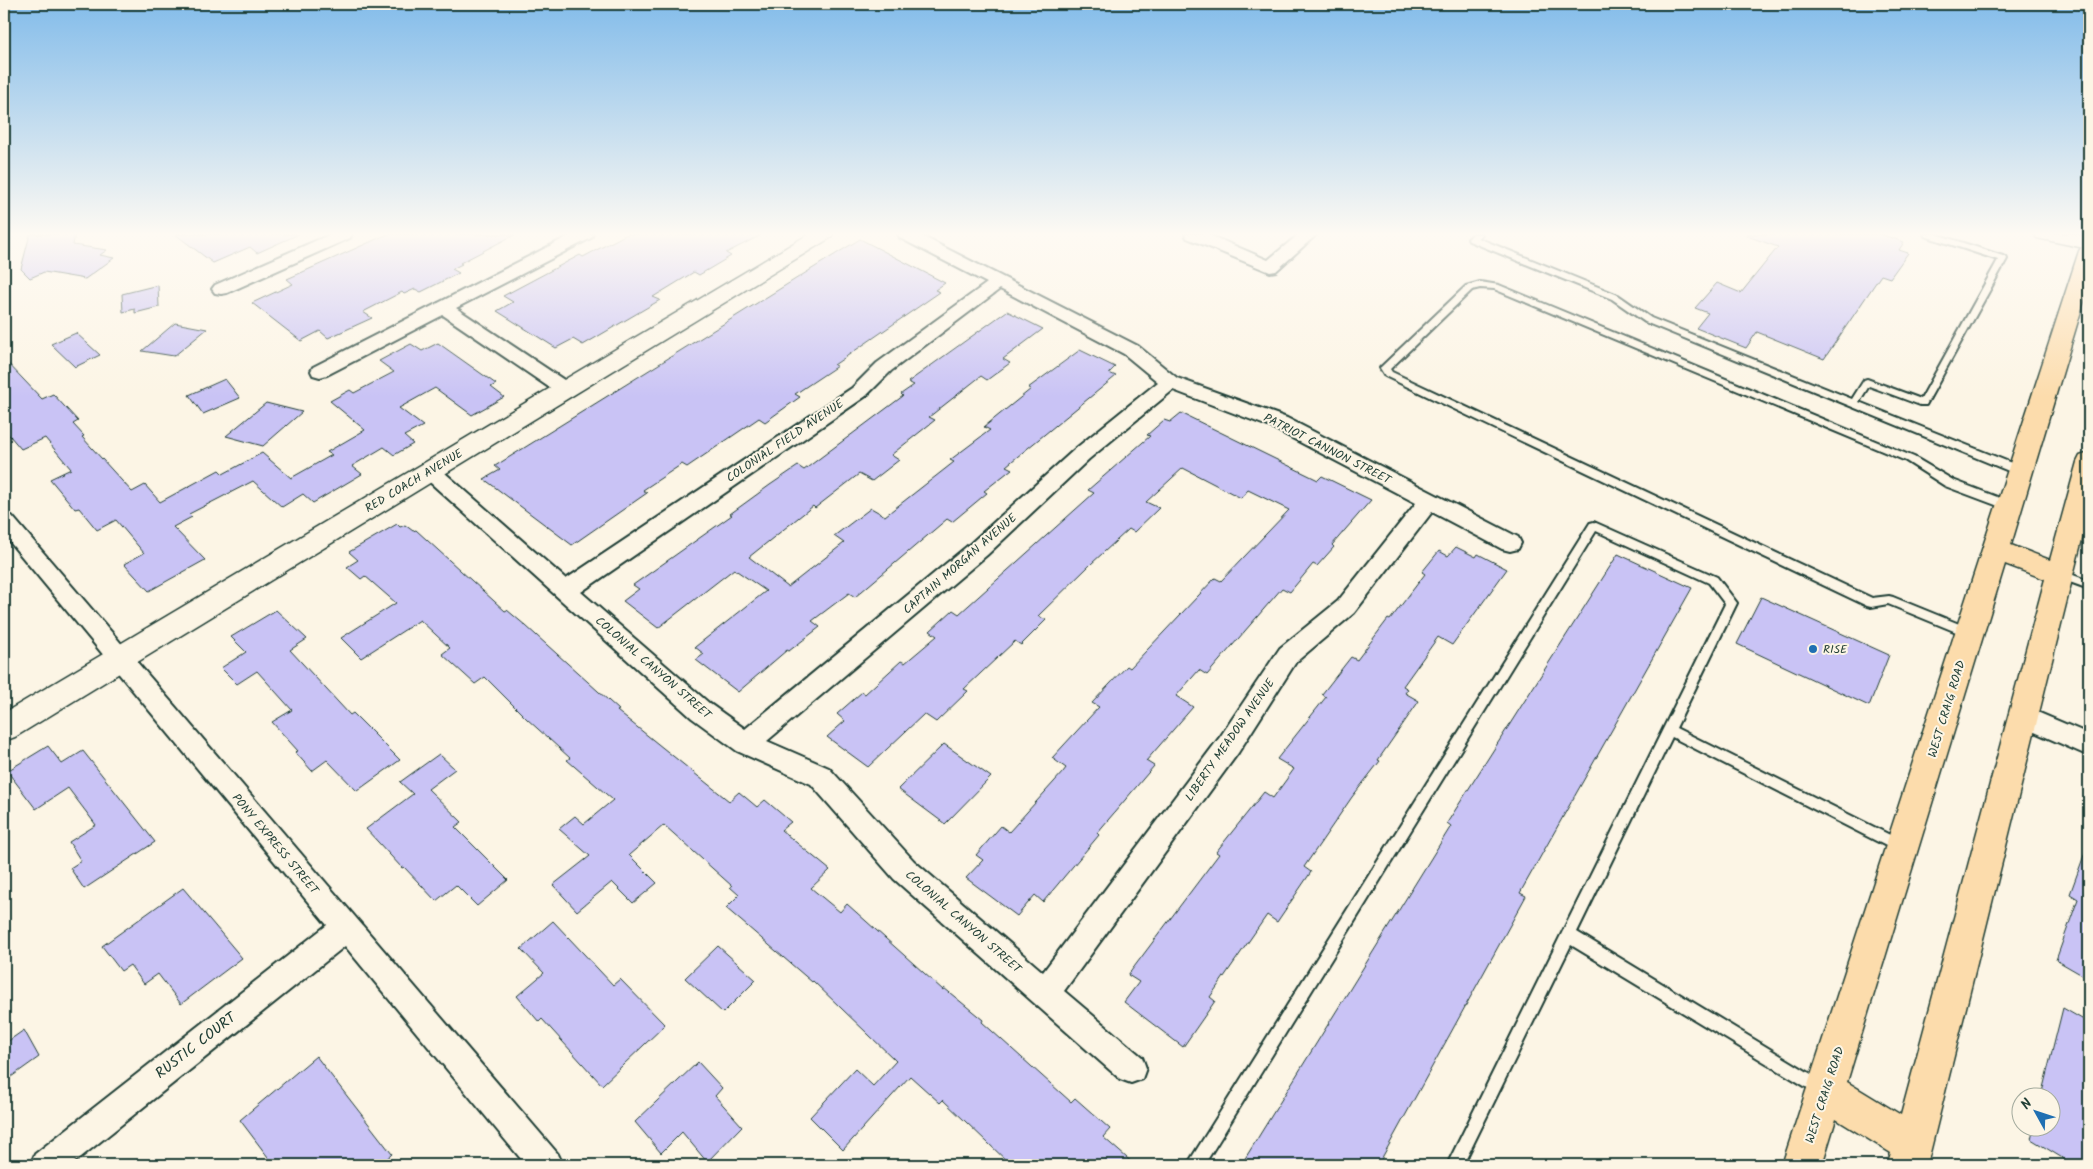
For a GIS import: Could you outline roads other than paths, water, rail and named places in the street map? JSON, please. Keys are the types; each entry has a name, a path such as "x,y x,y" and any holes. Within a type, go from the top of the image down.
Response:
{"main road":[{"name":"WEST CRAIG ROAD","path":"1802,1165 1904,848 2077,289"},
{"path":"1826,1091 1910,1154 2089,462"},
{"path":"1996,550 2060,574"}],"street":[{"path":"320,370 479,289"},
{"name":"RED COACH AVENUE","path":"4,728 733,289"},
{"name":"COLONIAL FIELD AVENUE","path":"565,590 859,392 884,366 990,289"},
{"name":"PATRIOT CANNON STREET","path":"1012,289 1131,350 1170,382 1280,423 1510,543"},
{"path":"443,307 566,390"},
{"name":"CAPTAIN MORGAN AVENUE","path":"746,743 979,550 1082,454 1170,382"},
{"name":"COLONIAL CANYON STREET","path":"430,471 701,711 746,743 820,776 904,870 1131,1068"},
{"name":"LIBERTY MEADOW AVENUE","path":"1045,993 1229,745 1288,655 1346,607 1429,501"},
{"name":"PONY EXPRESS STREET","path":"4,521 547,1165"},
{"path":"2023,716 2089,744"},
{"name":"RUSTIC COURT","path":"46,1165 346,928"}],"lane":[{"path":"1468,289 1384,368 1388,374 1871,603 1889,600 1970,634"},
{"path":"1500,289 1910,459 1949,483 2009,506"},
{"path":"1595,289 1616,297 1648,320 2020,471"},
{"path":"1854,403 1867,382 1923,403 1987,289"},
{"path":"1195,1165 1594,526 1713,580 1731,603 1455,1165"},
{"path":"2060,574 2089,585"},
{"path":"1670,730 1904,848"},
{"path":"1568,935 1826,1091"}],"place":[{"name":"RISE","path":"1813,649"}]}
